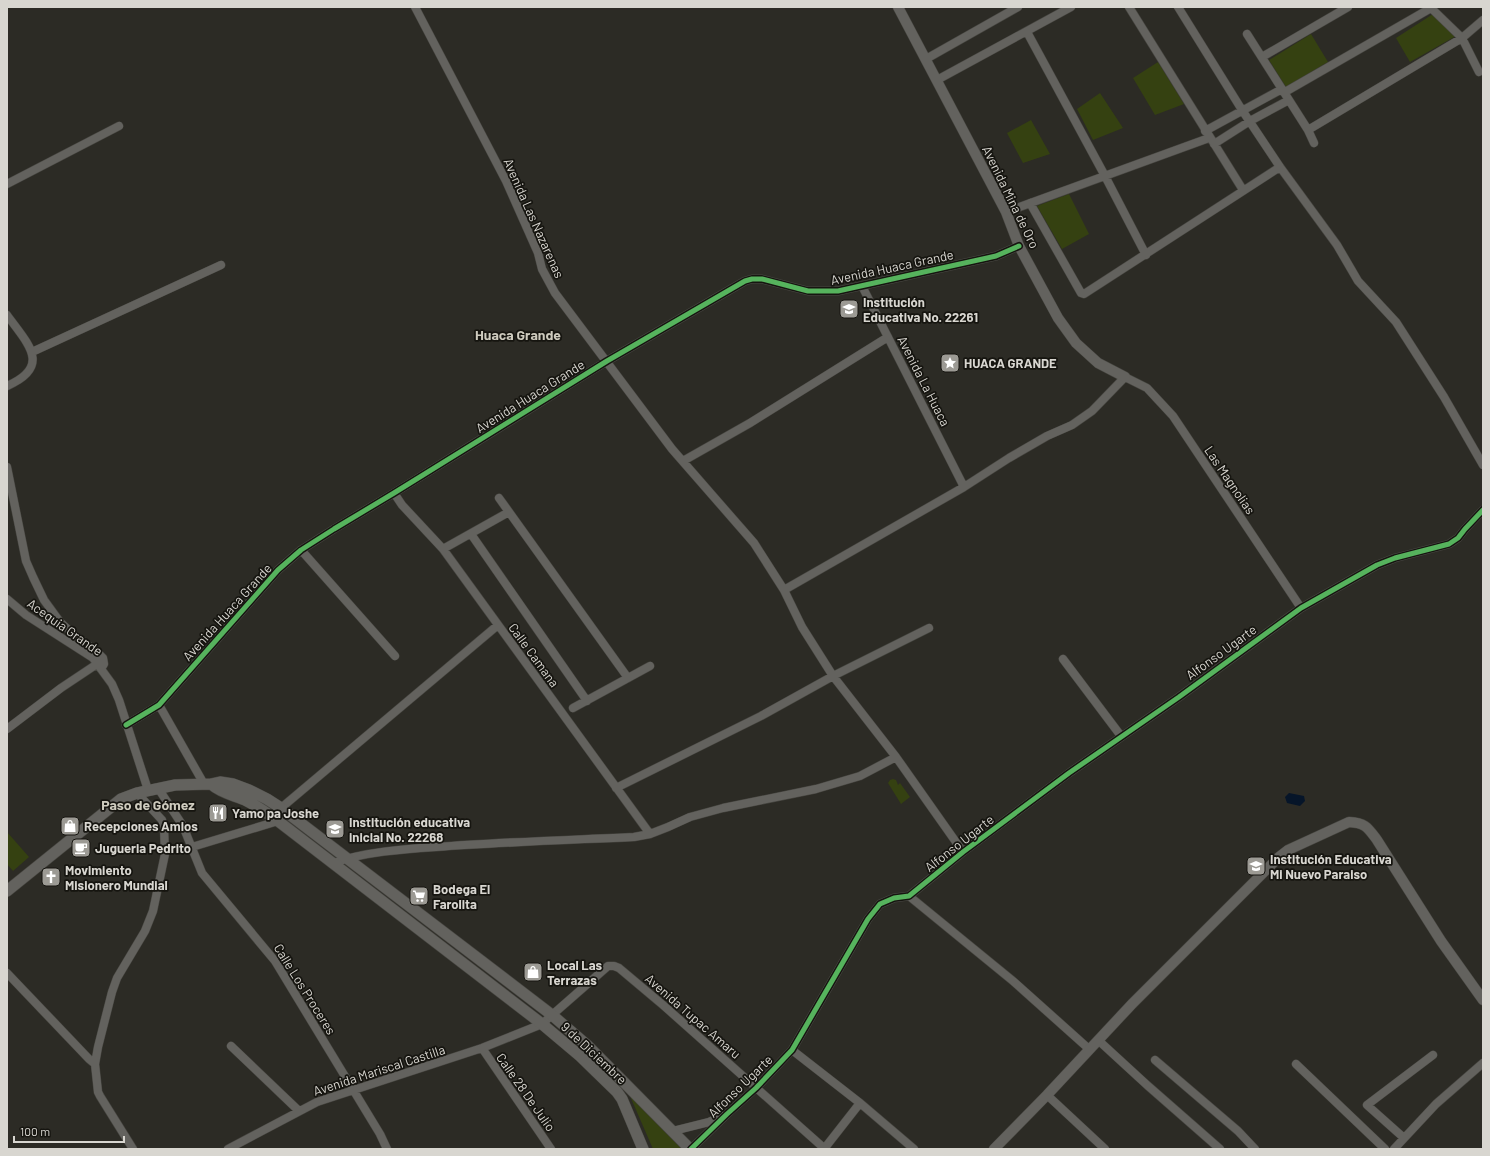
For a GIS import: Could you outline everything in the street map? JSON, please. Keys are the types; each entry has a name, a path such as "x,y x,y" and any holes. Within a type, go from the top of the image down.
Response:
{"main road":[{"path":"7,891 121,800 148,790 220,782 233,784 267,799 281,808 552,1015 588,1046 690,1149"},
{"name":"9 de Diciembre","path":"208,784 218,790 245,800 260,808 334,863 542,1024 580,1056 617,1092 622,1099 643,1149"}],"street":[{"name":"Avenida Las Nazarenas","path":"415,7 506,181 538,253 542,269 548,281 606,361 683,461 754,543 784,590 802,627 833,676 896,757 963,852"},
{"name":"Avenida Mina de Oro","path":"898,7 938,80 1006,212 1019,246 1058,318 1076,343 1098,363 1126,377"},
{"path":"926,59 1018,7"},
{"path":"938,80 1071,7"},
{"path":"1129,7 1209,138 1243,190"},
{"path":"1178,7 1242,110 1280,167 1337,245 1358,281 1396,322 1444,397 1483,465"},
{"path":"1262,57 1348,7"},
{"path":"1006,212 1209,138 1250,121 1285,94 1430,8 1462,38 1479,72"},
{"path":"1308,130 1462,38 1483,20"},
{"path":"1027,32 1146,255"},
{"path":"1247,34 1308,130 1314,143"},
{"path":"1209,138 1242,110 1285,94"},
{"path":"7,184 119,126"},
{"path":"1030,203 1081,293 1084,294 1280,167"},
{"name":"Avenida Huaca Grande","path":"126,725 159,705 278,570 302,550 606,361 746,281 762,279 808,292 838,291 996,256 1019,246"},
{"path":"32,352 221,265"},
{"name":"Avenida La Huaca","path":"862,286 964,487"},
{"path":"7,315 30,347 33,359 31,367 26,375 7,386"},
{"path":"683,461 750,423 888,337"},
{"path":"784,590 964,487 1015,454 1047,436 1072,425 1092,411 1126,377"},
{"name":"Las Magnolias","path":"1126,377 1147,388 1173,416 1301,608"},
{"path":"7,467 26,561 44,600 60,622 96,651 103,658 104,664 60,688 7,729"},
{"name":"Calle Camana","path":"394,493 402,505 444,549 650,834"},
{"path":"499,498 628,678"},
{"name":"Alfonso Ugarte","path":"690,1149 726,1114 756,1088 792,1050 868,918 880,904 894,898 909,896 963,852 1069,773 1301,608 1377,565 1395,558 1449,544 1458,538 1465,528 1483,510"},
{"path":"444,549 509,512"},
{"path":"471,534 587,701"},
{"path":"302,550 394,656"},
{"name":"Acequia Grande","path":"7,599 26,615 92,658 99,666 112,684 119,700 148,790"},
{"path":"281,808 498,625"},
{"path":"616,788 761,716 833,676 929,628"},
{"path":"1063,659 1121,736"},
{"path":"574,708 650,666"},
{"path":"159,705 208,784"},
{"path":"334,863 346,858 406,849 478,843 634,837 650,834 690,817 723,808 816,789 860,776 896,757"},
{"path":"133,1149 98,1092 95,1064 112,992 117,978 145,931 153,911 165,854 164,827 148,790"},
{"name":"Calle Los Proceres","path":"148,790 182,826 202,873 275,960 380,1134 387,1149"},
{"path":"192,847 278,821"},
{"path":"994,1149 1047,1096 1089,1049 1279,857 1288,850 1349,822 1360,823 1368,829 1377,840 1441,940 1483,1000"},
{"path":"909,896 1013,981 1089,1049"},
{"name":"Avenida Tupac Amaru","path":"552,1015 608,966 616,967 663,1005 824,1149"},
{"path":"7,973 89,1060 95,1064"},
{"path":"542,1024 552,1015"},
{"name":"Avenida Mariscal Castilla","path":"228,1149 317,1102 482,1048 542,1024"},
{"path":"1098,1040 1220,1149"},
{"path":"231,1046 300,1111"},
{"name":"Calle 28 De Julio","path":"482,1048 551,1149"},
{"path":"792,1050 860,1103 914,1149"},
{"path":"1404,1138 1367,1105 1433,1055"},
{"path":"1155,1060 1238,1131 1255,1149"},
{"path":"1394,1149 1436,1104 1483,1063"},
{"path":"1296,1064 1385,1149"},
{"path":"1047,1096 1105,1149"},
{"path":"824,1149 860,1103"},
{"path":"673,1131 709,1122 726,1114"}],"green space":[{"path":"1433,14 1456,36 1410,62 1396,38"},
{"path":"1311,34 1328,62 1286,87 1269,60"},
{"path":"1158,62 1184,104 1155,115 1133,78"},
{"path":"1100,93 1123,128 1093,140 1077,109"},
{"path":"1031,120 1050,154 1023,163 1007,133"},
{"path":"1069,194 1089,234 1062,249 1037,206"},
{"path":"893,779 896,780 898,785 900,783 910,797 901,804 888,783"},
{"path":"7,832 29,857 13,871 7,864"},
{"path":"630,1096 682,1149 653,1149"}],"water":[{"path":"1289,793 1304,796 1305,801 1300,806 1287,803 1285,797"}],"cycle path":[{"path":"126,725 159,705 278,570 301,550 607,361 745,281 762,279 808,291 838,291 996,256 1019,246"},
{"path":"691,1149 756,1088 792,1050 868,919 880,904 894,898 909,896 963,852 1069,773 1179,697 1301,608 1377,565 1395,558 1449,544 1458,538 1483,510"}],"place":[{"name":"Institución Educativa No. 22261","path":"849,309"},
{"name":"HUACA GRANDE","path":"950,363"},
{"name":"Yamo pa Joshe","path":"218,813"},
{"name":"Recepciones Amios","path":"70,826"},
{"name":"Institución educativa inicial No. 22268","path":"335,829"},
{"name":"Jugueria Pedrito","path":"81,848"},
{"name":"Institución Educativa Mi Nuevo Paraiso","path":"1256,866"},
{"name":"Movimiento Misionero Mundial","path":"51,877"},
{"name":"Bodega El Farolita","path":"419,896"},
{"name":"Local Las Terrazas","path":"533,972"}],"district":[{"name":"Huaca Grande","path":"518,335"},
{"name":"Paso de Gómez","path":"148,805"}]}
